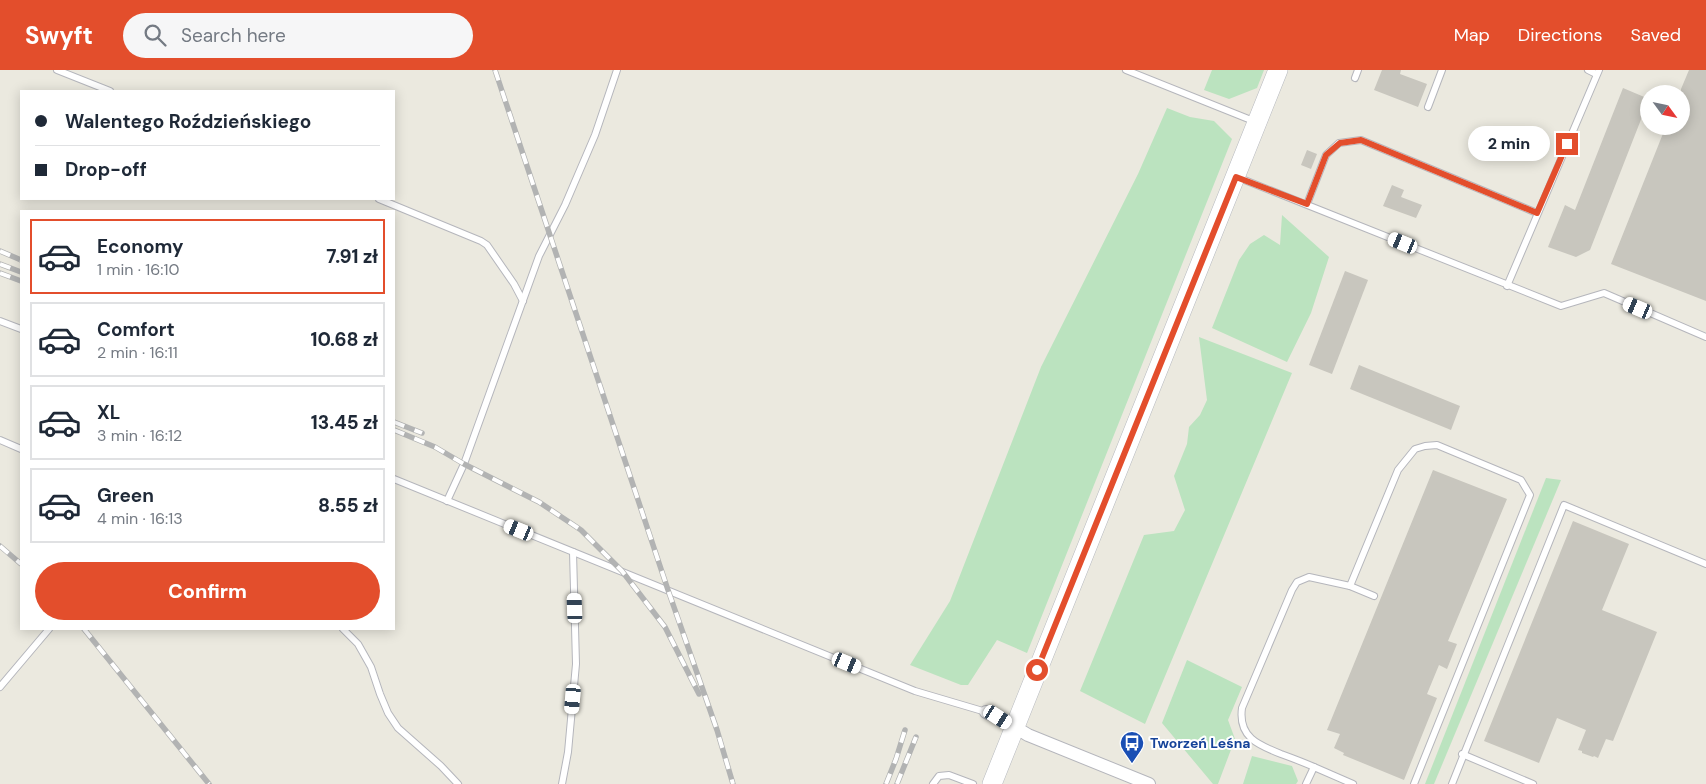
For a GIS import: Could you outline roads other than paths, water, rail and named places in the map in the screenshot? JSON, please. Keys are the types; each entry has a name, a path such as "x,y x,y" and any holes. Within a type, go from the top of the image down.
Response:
{"street":[{"path":"992,784 1278,70"},
{"path":"986,712 1028,735 1149,784"}],"lane":[{"path":"57,70 107,90"},
{"path":"447,501 464,464 539,256 565,205 595,136 617,70"},
{"path":"1126,70 1257,122"},
{"path":"1355,78 1358,70"},
{"path":"1428,107 1442,70"},
{"path":"1507,286 1598,72 1588,70"},
{"path":"1307,204 1326,155 1340,143 1361,140 1537,213"},
{"path":"1236,177 1561,306 1604,293 1706,337"},
{"path":"381,200 487,245 523,300"},
{"path":"0,321 20,329"},
{"path":"0,440 20,449"},
{"path":"1350,586 1398,470 1416,449 1437,445 1521,480 1530,495 1414,784"},
{"path":"395,479 915,691 986,712"},
{"path":"1452,784 1462,754 1564,505 1706,564"},
{"path":"562,784 568,752 576,664 573,552"},
{"path":"1353,784 1314,766 1259,745 1245,730 1241,718 1242,708 1297,582 1309,577 1350,586 1374,596"},
{"path":"0,688 48,630"},
{"path":"344,630 358,644 371,667 388,713 398,728 441,766 458,784"},
{"path":"1462,754 1533,784"},
{"path":"1306,784 1314,766"},
{"path":"933,784 939,776 949,775 973,784"}],"railway":[{"path":"495,70 668,590 717,730 733,784"},
{"path":"0,251 20,260"},
{"path":"0,264 20,272"},
{"path":"0,273 20,281"},
{"path":"395,422 422,433"},
{"path":"395,430 435,447 539,502 581,530 622,571 665,627 699,694"},
{"path":"0,546 20,563"},
{"path":"85,630 209,784"},
{"path":"886,784 905,730"},
{"path":"897,784 916,737"}],"place":[{"name":"Tworzeń Leśna","path":"1132,764"}]}
